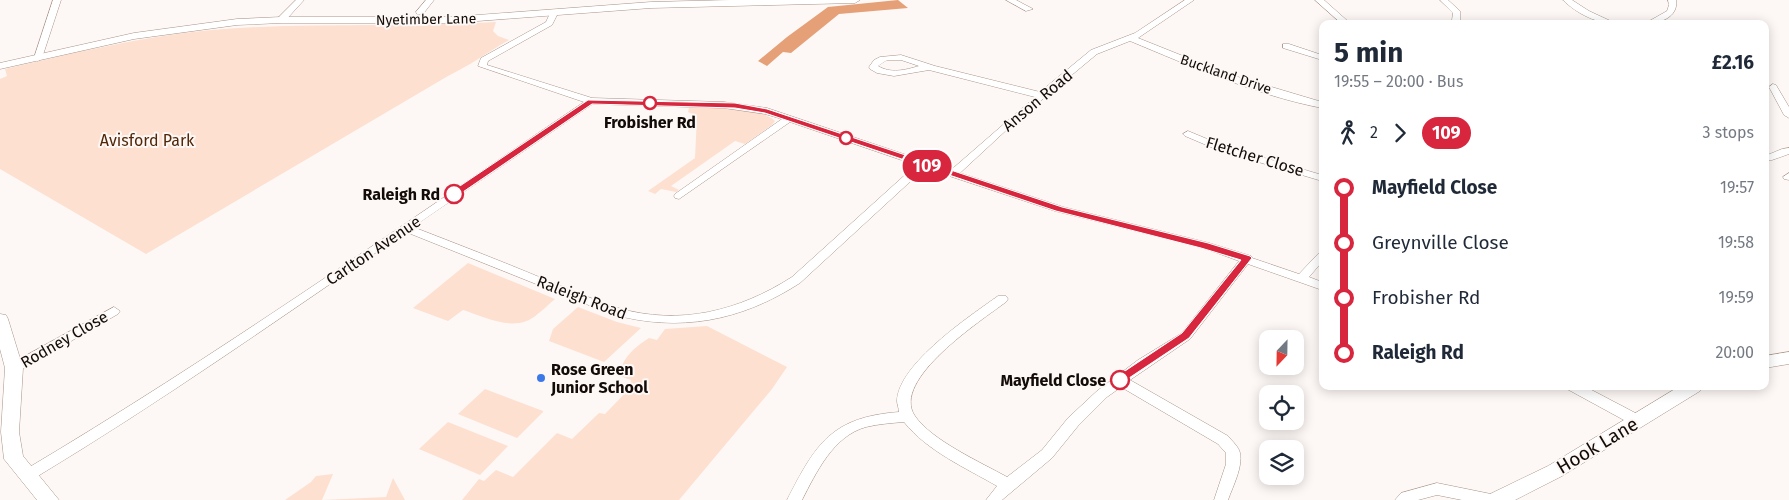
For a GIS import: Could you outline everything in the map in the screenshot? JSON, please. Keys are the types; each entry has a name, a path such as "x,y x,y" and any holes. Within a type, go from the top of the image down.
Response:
{"street":[{"path":"38,58 56,1 67,0"},
{"path":"281,20 300,0"},
{"path":"420,12 430,0"},
{"name":"Nyetimber Lane","path":"0,66 95,44 174,29 237,22 281,20 451,20 651,5 855,0"},
{"path":"1010,0 1029,9"},
{"name":"Anson Road","path":"952,174 1094,52 1131,38 1190,0"},
{"path":"1318,0 1342,20"},
{"path":"1444,0 1457,13 1456,20"},
{"path":"1567,0 1586,13 1603,20"},
{"path":"1657,20 1672,11 1674,5 1672,0"},
{"path":"554,13 549,23 484,60 482,66 591,102 735,105 761,110 995,189 1059,209 1247,258 1319,285"},
{"name":"Buckland Drive","path":"1131,38 1206,68 1319,105"},
{"path":"1286,46 1319,57"},
{"path":"930,67 895,74 885,73 873,67 880,60 896,57 1018,88 1042,96"},
{"path":"1773,87 1784,102 1789,115"},
{"name":"Carlton Avenue","path":"28,475 74,448 211,359 591,102"},
{"path":"679,196 788,118"},
{"name":"Fletcher Close","path":"1188,134 1221,148 1319,177"},
{"path":"1769,158 1789,151"},
{"name":"Raleigh Road","path":"406,228 616,311 640,318 693,320 730,312 755,304 776,294 796,280 923,164"},
{"path":"993,500 1008,485 1048,454 1073,422 1102,394 1186,336 1247,258"},
{"path":"1302,278 1319,259"},
{"path":"1002,299 952,336 928,359 913,377 904,394 902,405 907,417 945,448 1008,485"},
{"name":"Rodney Close","path":"14,368 114,311"},
{"path":"0,319 14,368 5,434 14,459 49,500"},
{"path":"1769,361 1789,358"},
{"path":"1120,380 1223,440 1233,452 1233,464 1221,500"},
{"path":"1580,390 1638,420"},
{"name":"Hook Lane","path":"1497,500 1555,471 1687,390"},
{"path":"794,500 816,461 833,439 859,424 874,420 907,417"},
{"path":"1402,500 1406,497 1437,489 1492,500"}],"green space":[{"name":"Avisford Park","path":"496,22 493,31 498,36 509,40 146,254 0,169 0,79 7,76 5,69 121,43 209,30"},
{"path":"689,108 747,110 768,116 775,121 745,144 735,141 671,186 679,190 676,192 661,189 655,194 648,191 695,158 697,116 688,112"},
{"path":"468,263 555,299 534,317 517,323 499,322 463,310 448,321 413,308"},
{"path":"578,307 617,322 641,328 604,362 549,341 553,329"},
{"path":"707,326 787,367 772,389 679,500 462,500 479,479 484,481 496,470 513,477 557,433 572,439 599,413 605,414 630,388 631,380 620,376 621,370 626,358 644,341 649,338 657,340 665,329"},
{"path":"485,389 543,412 517,438 458,414"},
{"path":"448,422 508,446 480,475 419,449"},
{"path":"333,474 322,500 285,500 311,482 316,476"},
{"path":"393,478 405,500 322,500 386,497"}],"shaded area":[{"path":"898,0 908,8 839,14 791,53 783,52 767,66 758,61 828,7"}],"bus line":[{"name":"109","path":"454,194 591,102 735,105 767,111 1059,209 1247,258 1186,336 1120,380"}],"place":[{"name":"Frobisher Rd","path":"650,103"},
{"name":"Raleigh Rd","path":"454,194"},
{"name":"Rose Green Junior School","path":"541,378"},
{"name":"Mayfield Close","path":"1120,380"}]}
